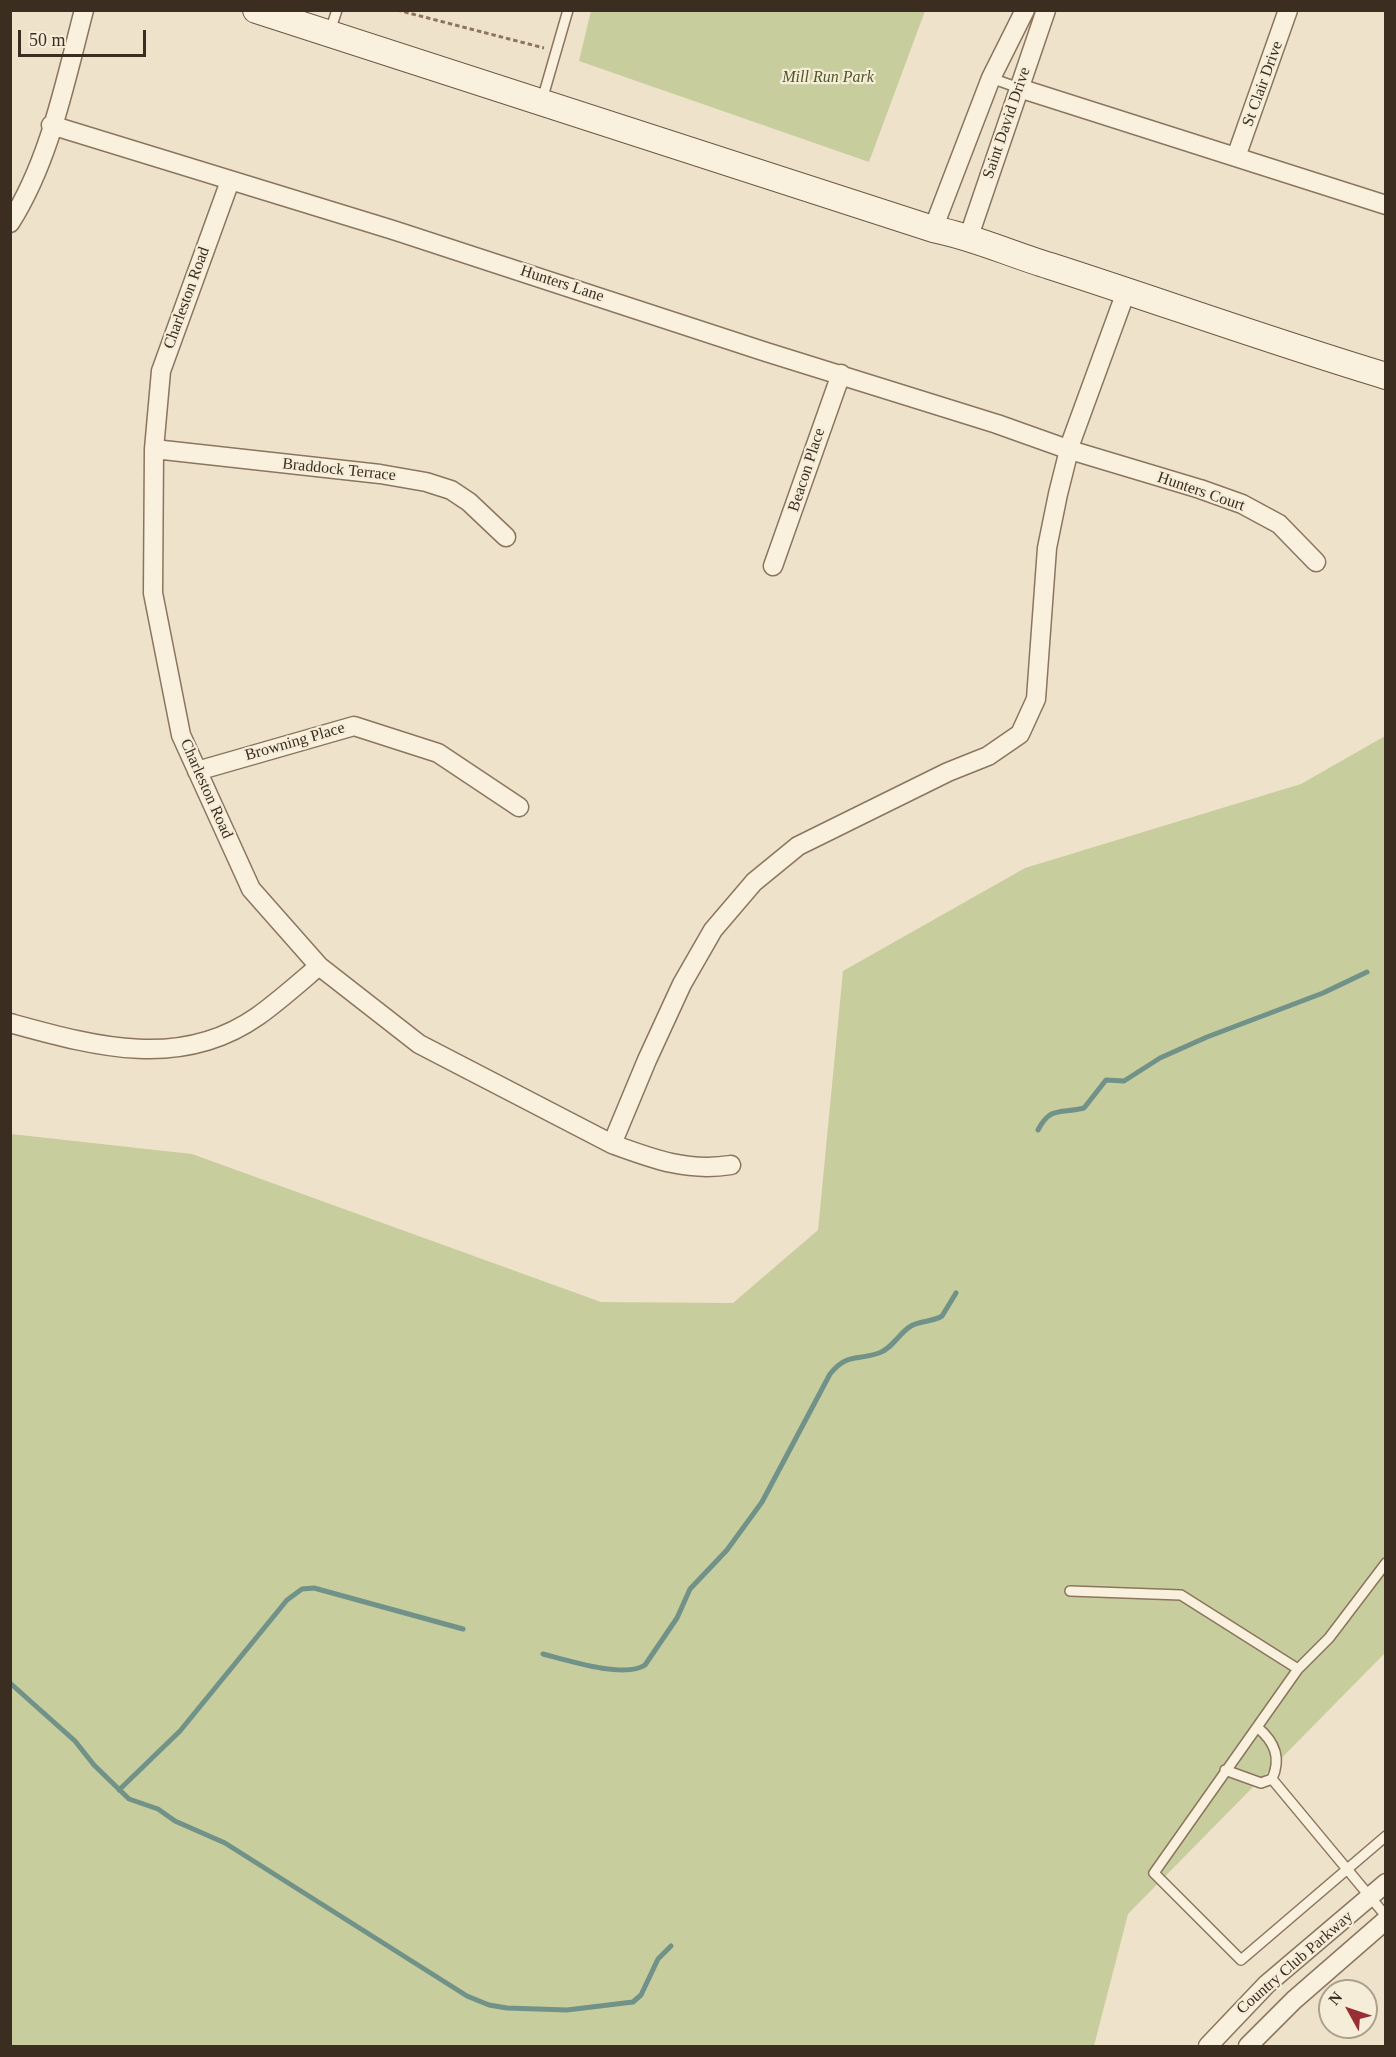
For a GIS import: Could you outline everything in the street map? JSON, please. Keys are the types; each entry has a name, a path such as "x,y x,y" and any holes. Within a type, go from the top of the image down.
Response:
{"main road":[{"path":"256,10 933,229 969,236 1029,260 1127,289 1246,333 1386,376"}],"street":[{"path":"10,223 29,187 51,125 84,10"},
{"name":"Saint David Drive","path":"933,229 991,78 1025,10"},
{"name":"Saint David Drive","path":"969,236 1046,10"},
{"name":"St Clair Drive","path":"1236,157 1288,10"},
{"path":"1019,88 1386,205"},
{"name":"Hunters Lane","path":"51,125 393,230 1070,450"},
{"name":"Charleston Road","path":"230,181 160,371 154,449 153,593 181,735 251,889 319,966 419,1044 612,1144 673,1165 707,1168 731,1165"},
{"path":"612,1144 682,984 712,930 754,882 798,846 948,772 988,756 1020,734 1036,699 1047,549 1070,450 1127,289"},
{"name":"Beacon Place","path":"773,566 841,374"},
{"name":"Braddock Terrace","path":"154,449 358,471 426,482 451,490 470,502 506,537"},
{"name":"Hunters Court","path":"1070,450 1179,482 1242,504 1280,524 1316,562"},
{"name":"Browning Place","path":"197,771 354,726 438,753 519,807"},
{"path":"10,1023 126,1050 176,1048 221,1036 241,1026 258,1016 319,966"},
{"name":"Country Club Parkway","path":"1208,2046 1267,1984 1386,1883"},
{"name":"Country Club Parkway","path":"1248,2046 1294,2000 1386,1918"}],"lane":[{"path":"328,35 337,10"},
{"path":"541,103 568,10"},
{"path":"991,78 1019,88"},
{"path":"1386,1563 1329,1638 1298,1669 1154,1873 1241,1960 1386,1836"},
{"path":"1070,1591 1181,1595 1298,1669"},
{"path":"1225,1770 1261,1783 1272,1779 1276,1770 1277,1750 1257,1727"},
{"path":"1272,1779 1386,1918"}],"path":[{"path":"397,10 556,51"}],"green space":[{"name":"Mill Run Park","path":"591,10 925,11 869,162 579,61"},
{"path":"1385,736 1385,1653 1128,1914 1094,2046 11,2046 11,1134 192,1154 601,1302 733,1303 818,1230 843,971 1025,868 1301,784"}],"waterway":[{"path":"1038,1130 1052,1114 1084,1108 1106,1080 1124,1081 1160,1058 1207,1037 1323,993 1367,972"},
{"path":"543,1654 610,1669 636,1669 645,1665 677,1618 690,1589 727,1550 762,1502 830,1374 847,1360 884,1351 911,1326 942,1316 956,1293"},
{"path":"119,1790 180,1731 287,1600 302,1589 314,1588 463,1629"},
{"path":"10,1683 75,1741 94,1765 129,1799 158,1809 175,1821 225,1843 467,1996 489,2005 507,2008 567,2010 633,2002 641,1995 658,1959 671,1946"}]}
